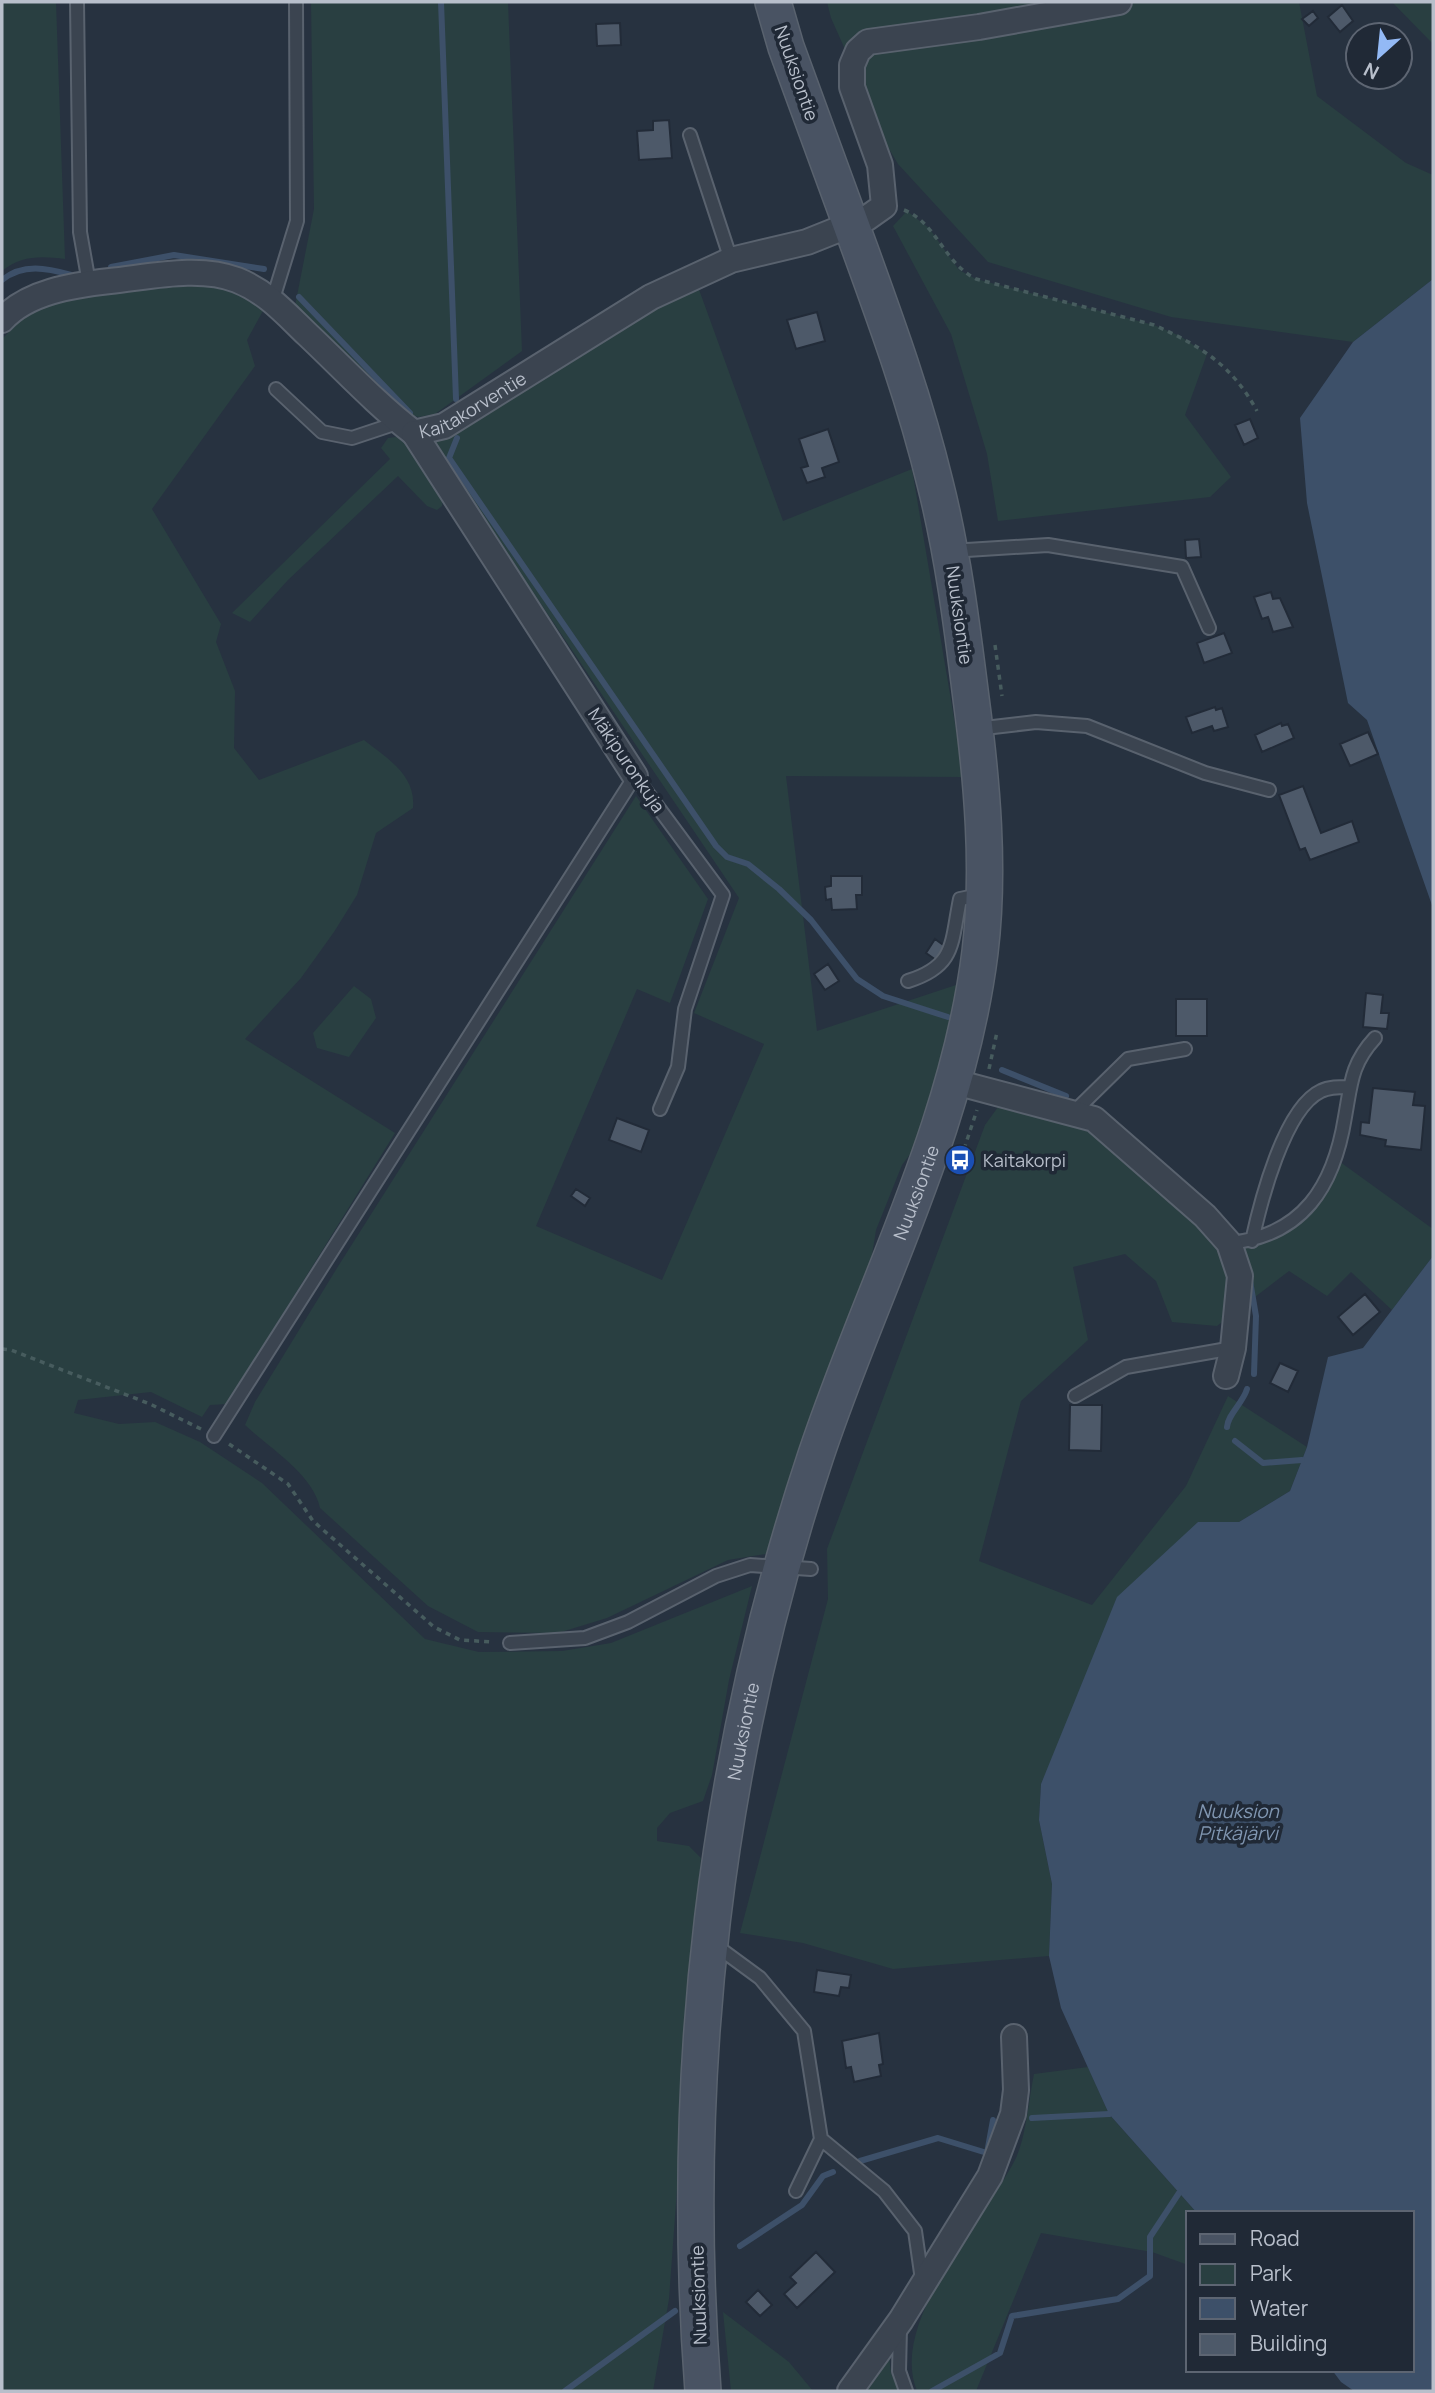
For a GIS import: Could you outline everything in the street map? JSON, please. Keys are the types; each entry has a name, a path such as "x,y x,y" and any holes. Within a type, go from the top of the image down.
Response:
{"street":[{"name":"Nuuksiontie","path":"703,2391 696,2303 699,2054 708,1941 745,1706 796,1568 816,1455 970,1086 984,895 982,814 990,727 917,414 786,47 774,2"},
{"path":"884,206 880,165 852,87 852,65 858,51 868,42 979,27 1119,2"},
{"name":"Kaitakorventie","path":"2,320 13,307 44,294 89,283 206,274 236,279 273,299 407,428 444,426 651,297 730,260 807,242 851,225 884,206"},
{"name":"Mäkipuronkuja","path":"407,428 635,776"},
{"path":"970,1086 1094,1119 1118,1137 1205,1216 1240,1242 1240,1276 1233,1348 1226,1376"},
{"path":"850,2391 901,2320 990,2176 1003,2148 1016,2090 1014,2037"}],"lane":[{"path":"76,2 80,232 89,283"},
{"path":"273,299 297,221 296,2"},
{"path":"690,135 730,260"},
{"path":"276,389 323,432 352,438 407,428"},
{"path":"951,551 1048,545 1182,567 1209,628"},
{"path":"990,727 1035,722 1087,726 1205,773 1269,790"},
{"path":"215,1436 635,776"},
{"name":"Mäkipuronkuja","path":"635,776 723,895 685,1009 678,1067 660,1109"},
{"path":"908,981 943,964 952,940 960,899 984,895"},
{"path":"1240,1242 1282,1230 1314,1202 1336,1159 1346,1115 1348,1087 1365,1049 1375,1038"},
{"path":"1074,1112 1128,1059 1185,1049"},
{"path":"1240,1242 1300,1110 1319,1091 1348,1087"},
{"path":"1075,1396 1126,1367 1233,1348"},
{"path":"510,1643 585,1638 628,1622 716,1576 750,1565 796,1568"},
{"path":"708,1941 760,1978 804,2031 821,2139 796,2191"},
{"path":"821,2139 884,2191 915,2231 923,2284"},
{"path":"901,2320 899,2371 906,2391"}],"path":[{"path":"884,206 907,211 929,228 958,270 976,279 1154,325 1180,336 1229,369 1257,411"},
{"path":"990,727 994,637"},
{"path":"960,1160 970,1086 999,1021"},
{"path":"2,1349 11,1350 150,1404 215,1436 254,1459 288,1484 313,1521 434,1627 460,1640 510,1643"}],"green space":[{"path":"2,2 56,2 65,259 24,259 2,271"},
{"path":"311,2 508,2 522,351 435,414 419,417 404,414 295,306 314,209"},
{"path":"827,2 1299,2 1317,96 1406,163 1433,175 1433,279 1353,342 1171,317 988,262 898,164 852,87 852,65 831,18"},
{"path":"1433,2 1433,44 1414,25 1414,21 1411,21 1393,3"},
{"path":"907,211 929,228 959,270 976,279 1154,325 1180,336 1207,354 1185,415 1231,477 1210,497 998,521 987,454 951,334 893,226"},
{"path":"200,283 247,294 264,309 247,340 255,366 152,509 221,624 216,642 235,691 234,748 259,780 364,740 399,769 413,796 413,808 376,833 357,895 334,932 301,978 245,1039 395,1133 227,1404 210,1405 202,1417 151,1392 78,1400 74,1413 119,1424 155,1422 200,1442 262,1483 425,1639 479,1652 562,1651 611,1643 752,1586 729,1680 712,1775 703,1801 670,1813 657,1828 657,1841 689,1846 701,1858 669,2299 653,2391 2,2391 2,339 23,318 45,304 157,284"},
{"path":"697,284 783,521 912,469 964,777 786,776 817,1031 959,984 922,1138 902,1165 876,1230 872,1255 855,1306 766,1554 728,1560 607,1618 558,1633 478,1632 428,1606 320,1508 316,1496 300,1473 245,1425 255,1402 337,1268 636,796 708,899 670,1003 637,989 536,1226 662,1280 764,1044 694,1013 739,898 433,444"},
{"path":"396,437 407,442 444,490 442,506 437,510 427,506 398,476 288,580 250,622 232,613 390,459 381,448 388,438"},
{"path":"354,986 371,999 376,1018 349,1057 317,1048 313,1033"},
{"path":"998,1107 1087,1129 1197,1223 1252,1241 1314,1202 1336,1159 1433,1229 1433,1256 1392,1310 1351,1272 1327,1296 1289,1271 1217,1326 1172,1322 1156,1281 1125,1254 1073,1267 1088,1340 1021,1401 979,1561 1092,1605 1186,1486 1228,1396 1307,1447 1290,1491 1239,1522 1198,1522 1063,1735 1041,1784 1039,1820 1052,1884 1049,1956 893,1969 803,1943 740,1933 828,1599 827,1549 985,1125"},
{"path":"1088,2067 1109,2114 1195,2211 1186,2211 1186,2264 1152,2252 1041,2233 976,2391 917,2391 912,2363 916,2334 927,2303 1016,2158 1025,2129 1034,2074"},
{"path":"723,2312 789,2362 813,2391 731,2391"},
{"path":"888,2347 891,2373 899,2391 860,2391"}],"water":[{"path":"1433,279 1433,908 1367,720 1348,703 1307,503 1300,418 1353,342"},
{"name":"Nuuksion Pitkäjärvi","path":"1433,1256 1433,2391 1354,2391 1341,2382 1334,2372 1414,2372 1414,2211 1195,2211 1109,2114 1061,2008 1049,1956 1052,1884 1039,1820 1041,1784 1117,1597 1198,1522 1239,1522 1290,1491 1307,1447 1328,1357 1363,1348"}],"building":[{"path":"1342,5 1353,21 1344,21 1344,29 1340,32 1328,17"},
{"path":"1313,11 1318,18 1309,26 1302,19"},
{"path":"620,23 621,45 597,46 596,24"},
{"path":"669,120 672,158 639,160 637,131 653,130 653,121"},
{"path":"817,312 825,341 796,349 787,320"},
{"path":"1250,419 1258,438 1244,445 1235,425"},
{"path":"828,429 839,462 822,468 825,477 807,483 801,468 808,466 799,439"},
{"path":"1199,539 1201,557 1186,558 1185,540"},
{"path":"1271,592 1273,599 1280,598 1293,627 1273,632 1268,617 1262,619 1254,597"},
{"path":"1224,633 1232,653 1204,663 1197,643"},
{"path":"1215,707 1216,710 1222,708 1228,727 1214,731 1212,726 1192,733 1186,717"},
{"path":"1281,723 1282,726 1288,724 1294,738 1262,752 1255,735"},
{"path":"1368,732 1378,754 1350,766 1340,744"},
{"path":"1303,786 1321,833 1352,821 1359,842 1310,860 1305,848 1300,850 1279,795"},
{"path":"831,876 862,876 862,895 856,895 857,909 832,910 831,899 826,900 825,887 831,886"},
{"path":"935,939 946,947 936,960 926,953"},
{"path":"828,964 839,981 825,990 814,974"},
{"path":"1366,993 1383,995 1381,1013 1389,1013 1387,1029 1363,1027"},
{"path":"1176,999 1207,999 1207,1036 1176,1036"},
{"path":"1373,1088 1415,1092 1413,1105 1425,1106 1421,1150 1385,1146 1386,1140 1360,1135 1361,1122 1369,1123"},
{"path":"617,1118 649,1130 641,1152 609,1140"},
{"path":"576,1189 590,1198 585,1206 571,1196"},
{"path":"1365,1294 1380,1312 1353,1335 1338,1317"},
{"path":"1280,1363 1298,1371 1288,1392 1270,1383"},
{"path":"1070,1405 1102,1405 1101,1451 1069,1450"},
{"path":"817,1970 851,1975 849,1988 841,1987 839,1996 814,1992"},
{"path":"879,2033 883,2064 879,2065 881,2076 854,2082 851,2067 846,2068 842,2041"},
{"path":"816,2252 835,2272 797,2308 784,2294 796,2283 790,2277"},
{"path":"758,2290 772,2305 760,2316 746,2302"}],"waterway":[{"path":"441,2 456,399"},
{"path":"111,267 174,255 264,269"},
{"path":"2,280 18,271 35,268 71,275"},
{"path":"299,297 410,413"},
{"path":"457,438 449,458 716,846 727,857 748,864 779,889 811,920 857,979 883,996 948,1017"},
{"path":"1002,1070 1066,1096"},
{"path":"1249,1275 1256,1316 1254,1374"},
{"path":"1227,1427 1247,1389"},
{"path":"1235,1441 1263,1463 1302,1460"},
{"path":"1032,2118 1109,2114"},
{"path":"860,2161 938,2138 987,2153 993,2120"},
{"path":"740,2246 802,2205 823,2176 833,2172"},
{"path":"932,2391 1000,2353 1012,2316 1118,2299 1150,2276 1150,2237 1179,2193"},
{"path":"565,2391 675,2311"}],"place":[{"name":"Kaitakorpi","path":"960,1160"}]}
